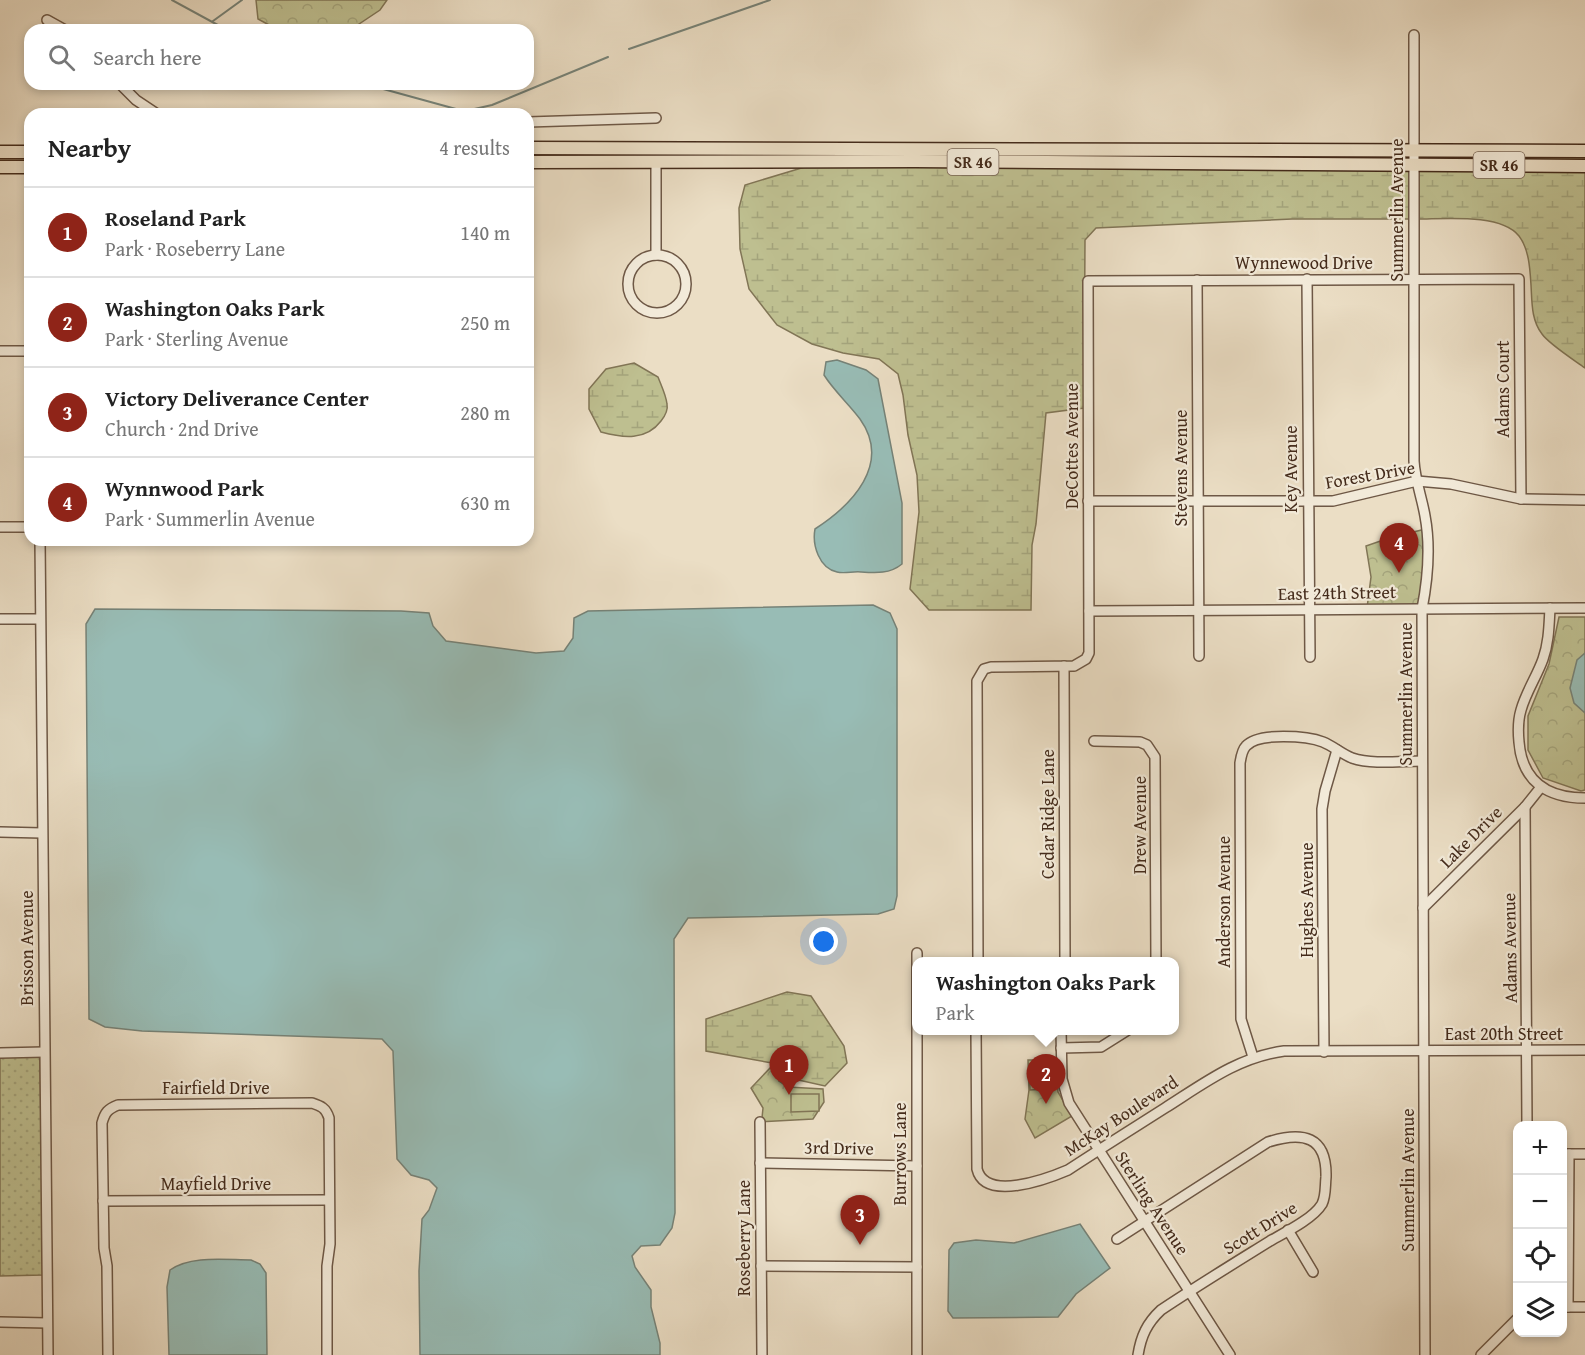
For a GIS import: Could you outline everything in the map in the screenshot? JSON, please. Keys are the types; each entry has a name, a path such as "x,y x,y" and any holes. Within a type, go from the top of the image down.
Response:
{"main road":[{"name":"SR 46","path":"534,148 1585,151"},
{"path":"0,152 24,152"},
{"name":"SR 46","path":"534,162 915,161 1585,166"},
{"path":"0,167 24,167"}],"street":[{"path":"47,20 54,24"},
{"name":"Summerlin Avenue","path":"1414,34 1414,461 1428,536 1429,569 1422,609 1425,1355"},
{"path":"126,90 148,108"},
{"path":"534,123 656,118"},
{"path":"656,162 656,255"},
{"path":"656,255 678,264 684,273 686,284 684,295 678,304 668,311 657,313 646,311 637,305 628,284 630,273 637,264 656,255"},
{"name":"Key Avenue","path":"1307,279 1310,657"},
{"name":"Wynnewood Drive","path":"1088,281 1519,279"},
{"name":"Adams Court","path":"1519,279 1521,499"},
{"name":"Stevens Avenue","path":"1197,280 1199,656"},
{"name":"DeCottes Avenue","path":"1088,281 1089,611"},
{"path":"0,351 24,351"},
{"name":"Forest Drive","path":"1088,501 1333,501 1417,481 1451,484 1521,499 1585,500"},
{"path":"0,527 24,527"},
{"name":"Brisson Avenue","path":"40,546 48,1355"},
{"path":"1550,608 1544,658 1520,711 1518,729 1520,757 1528,775 1541,787 1555,794 1585,798"},
{"name":"East 24th Street","path":"1089,611 1585,608"},
{"path":"978,957 977,681 984,669 991,667 1074,666 1086,659 1090,646 1089,611"},
{"path":"0,619 40,619"},
{"name":"Cedar Ridge Lane","path":"1064,666 1065,957"},
{"name":"Anderson Avenue","path":"1253,1057 1243,1028 1241,1009 1241,754 1246,746 1261,738 1297,737 1325,742 1337,750"},
{"name":"Drew Avenue","path":"1094,741 1140,742 1152,750 1155,757 1156,957"},
{"path":"1337,750 1352,758 1368,761 1422,761"},
{"name":"Hughes Avenue","path":"1324,1052 1323,809 1325,790 1337,750"},
{"name":"Lake Drive","path":"1423,908 1525,807 1541,787"},
{"name":"Adams Avenue","path":"1525,807 1527,1121"},
{"path":"0,832 42,833"},
{"name":"Burrows Lane","path":"916,952 916,957"},
{"name":"Burrows Lane","path":"916,1035 917,1355"},
{"name":"McKay Boulevard","path":"976,1035 977,1168 981,1179 987,1184 1006,1186 1051,1177 1068,1170 1224,1071 1253,1057 1284,1052 1424,1051"},
{"name":"Sterling Avenue","path":"1061,1035 1064,1091 1069,1103 1230,1355"},
{"path":"1061,1048 1101,1047 1120,1035"},
{"name":"East 20th Street","path":"1424,1051 1585,1050"},
{"path":"0,1053 44,1052"},
{"name":"Fairfield Drive","path":"108,1355 107,1266 104,1248 103,1201 102,1123 104,1114 118,1105 312,1103 327,1112 330,1244 327,1266 327,1355"},
{"name":"Roseberry Lane","path":"760,1122 762,1355"},
{"name":"Scott Drive","path":"1117,1239 1268,1142 1282,1138 1312,1140 1320,1147 1324,1156 1325,1196 1314,1213 1161,1310 1149,1322 1142,1337 1138,1355"},
{"path":"1567,1154 1585,1154"},
{"name":"3rd Drive","path":"760,1163 916,1166"},
{"path":"1565,1283 1566,1175"},
{"name":"Mayfield Drive","path":"103,1201 329,1200"},
{"path":"1288,1230 1313,1272"},
{"path":"761,1266 917,1266"},
{"path":"1567,1307 1585,1307"},
{"path":"0,1322 47,1323"},
{"path":"1481,1355 1513,1323"}],"green space":[{"path":"256,0 387,0 380,10 359,24 267,24 258,19"},
{"path":"807,151 1410,154 1410,160 814,157"},
{"path":"1585,155 1585,162 1419,160 1417,156"},
{"path":"808,166 1410,169 1410,219 1292,219 1096,228 1085,240 1084,408 1046,413 1032,545 1031,610 929,610 910,589 919,512 917,475 898,374 879,359 843,353 812,344 777,325 749,289 740,249 739,208 745,185"},
{"path":"1417,169 1585,171 1585,368 1562,352 1538,329 1533,310 1528,259 1519,236 1511,229 1486,221 1456,218 1417,219"},
{"path":"634,363 658,377 665,394 667,408 665,415 655,427 641,435 618,436 601,432 589,409 589,389 606,369"},
{"path":"1426,529 1420,608 1367,608 1371,577 1366,546"},
{"path":"1559,617 1585,617 1585,790 1581,791 1543,778 1528,750 1528,716 1549,664"},
{"path":"787,992 811,996 844,1046 847,1063 825,1086 794,1079 772,1063 706,1051 706,1019"},
{"path":"0,1057 40,1057 43,1275 0,1276"},
{"path":"1028,1060 1056,1060 1058,1092 1072,1116 1035,1138 1025,1119 1029,1090"},
{"path":"1045,1063 1046,1089 1030,1090 1029,1064"},
{"path":"771,1067 783,1076 779,1081 788,1087 823,1089 824,1102 813,1119 758,1122 762,1118 763,1108 751,1088"},
{"path":"791,1094 819,1094 819,1111 791,1112"}],"water":[{"path":"837,360 866,370 878,379 902,503 902,564 888,571 837,572 821,561 816,549 815,529 854,496 870,467 872,452 869,436 860,419 824,375 826,362"},
{"path":"873,605 890,613 897,629 897,896 894,909 878,914 688,918 674,939 675,1213 672,1228 660,1245 641,1246 632,1256 635,1267 651,1290 651,1307 660,1343 660,1355 420,1355 419,1271 422,1219 429,1210 437,1188 429,1180 411,1175 397,1159 393,1051 382,1039 142,1031 105,1027 89,1019 86,624 95,609 429,613 433,626 446,641 536,653 564,651 573,638 574,618 588,611"},
{"path":"1585,653 1585,713 1574,703 1570,688 1577,660"},
{"path":"1080,1224 1110,1268 1076,1294 1058,1317 953,1318 948,1311 949,1250 954,1243 976,1240 1014,1243"},
{"path":"198,1260 251,1260 260,1264 266,1273 267,1355 169,1355 167,1287 170,1270 178,1265"}],"waterway":[{"path":"172,0 216,24"},
{"path":"213,21 242,0"},
{"path":"629,49 770,0"},
{"path":"534,88 608,57"},
{"path":"387,90 452,108"},
{"path":"479,108 528,90"}],"place":[{"name":"Wynnwood Park","path":"1399,573"},
{"name":"Roseland Park","path":"789,1095"},
{"name":"Washington Oaks Park","path":"1046,1104"},
{"name":"Victory Deliverance Center","path":"860,1245"}]}
